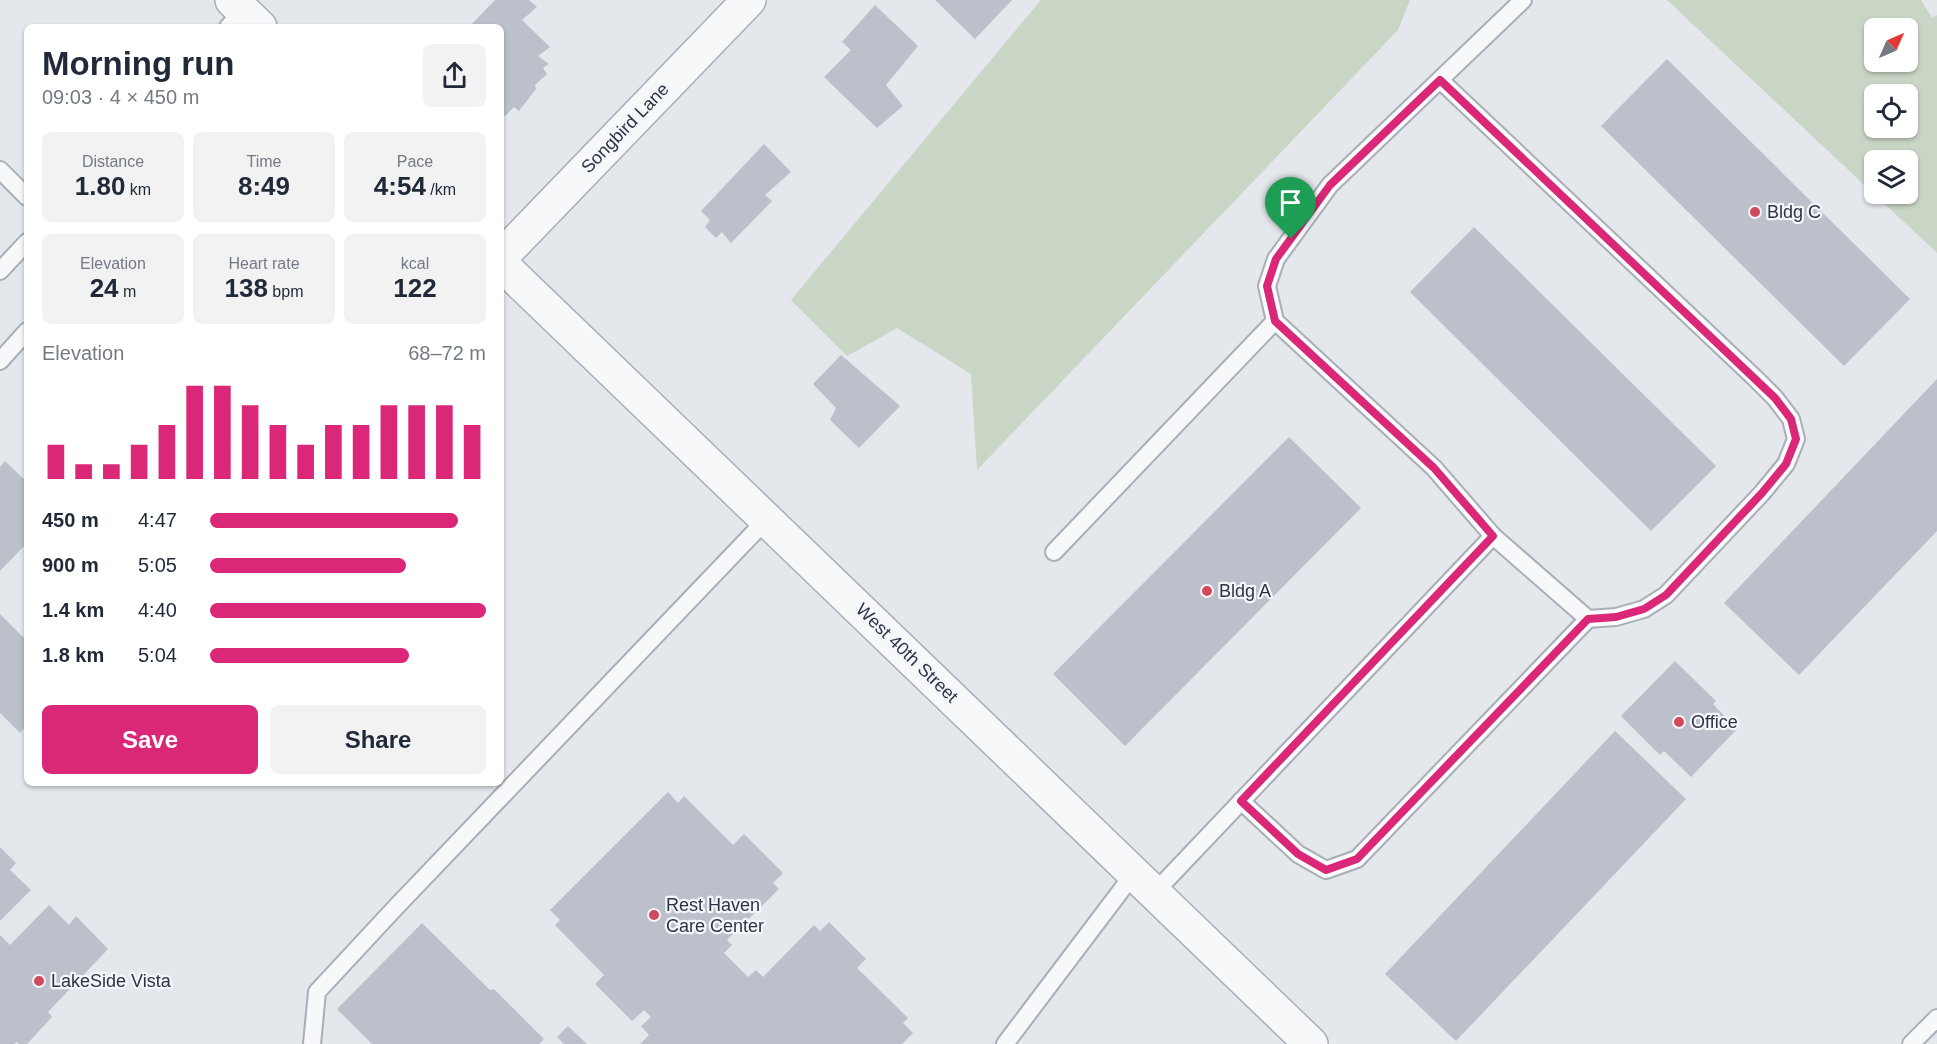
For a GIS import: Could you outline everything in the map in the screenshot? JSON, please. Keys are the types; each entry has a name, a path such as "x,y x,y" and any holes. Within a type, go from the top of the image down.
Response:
{"street":[{"name":"Songbird Lane","path":"504,254 749,0"},
{"name":"West 40th Street","path":"504,267 1311,1044"}],"lane":[{"path":"1523,0 1330,185 1276,259 1267,286 1275,321 1434,468 1493,536 1588,619"},
{"path":"1241,801 1298,854 1326,870 1357,859 1588,619 1616,617 1644,609 1666,595 1762,493 1786,464 1796,439 1791,419 1775,398 1440,80"},
{"path":"0,170 24,194"},
{"path":"0,271 24,245"},
{"path":"1053,552 1275,321"},
{"path":"0,361 24,334"},
{"path":"312,1044 316,992 767,519"},
{"path":"1005,1044 1145,882 1241,801 1493,536"},
{"path":"1911,1044 1937,1018"}],"green space":[{"path":"1041,0 1410,0 1398,30 977,470 971,374 897,328 847,356 791,300"},
{"path":"1667,0 1921,0 1932,18 1937,15 1937,253 1885,204 1918,204 1918,150 1864,150 1864,185"}],"building":[{"path":"495,0 529,0 537,7 522,20 550,47 538,56 549,64 543,68 547,74 535,85 536,89 519,111 514,107 504,115 504,24 472,24"},
{"path":"935,0 1012,0 975,39"},
{"path":"875,5 918,46 886,85 903,106 877,128 824,77 851,50 842,42"},
{"name":"Bldg C","path":"1667,59 1910,299 1844,366 1601,126"},
{"path":"764,144 791,172 765,195 772,201 731,243 722,232 716,238 705,227 710,220 701,211"},
{"path":"1474,227 1716,466 1651,531 1410,292"},
{"path":"841,355 900,406 859,448 830,420 836,408 813,384"},
{"path":"1937,379 1937,531 1799,675 1724,603"},
{"name":"Bldg A","path":"1289,437 1361,508 1125,746 1053,674"},
{"path":"5,461 24,479 24,546 0,571 0,467"},
{"path":"0,614 24,638 24,728 20,733 0,713"},
{"name":"Office","path":"1675,661 1716,701 1713,704 1737,729 1691,777 1664,751 1660,755 1621,716"},
{"path":"1615,731 1686,799 1456,1041 1385,974"},
{"name":"Rest Haven Care Center","path":"668,792 678,803 684,796 733,845 744,834 783,873 773,883 779,889 727,940 732,945 724,953 748,977 756,970 763,977 814,925 820,931 829,922 866,959 857,968 908,1018 903,1023 913,1033 902,1044 640,1044 649,1035 641,1026 651,1017 644,1010 632,1021 595,984 604,975 555,925 560,920 550,910"},
{"path":"0,847 16,863 10,870 31,890 0,921"},
{"name":"LakeSide Vista","path":"49,905 69,925 76,916 108,949 48,1012 52,1017 27,1044 17,1042 0,1044 0,935 10,945"},
{"path":"422,923 544,1039 539,1044 372,1044 337,1009"},
{"path":"568,1026 587,1044 564,1044 557,1037"}],"place":[{"name":"Bldg C","path":"1755,212"},
{"name":"Bldg A","path":"1207,591"},
{"name":"Office","path":"1679,722"},
{"name":"Rest Haven Care Center","path":"654,915"},
{"name":"LakeSide Vista","path":"39,981"}],"route":[{"path":"1440,80 1775,398 1791,419 1796,439 1786,464 1762,493 1666,595 1644,609 1616,617 1588,619 1357,859 1326,870 1298,854 1241,801 1493,536 1434,468 1275,321 1267,286 1276,259 1291,239 1330,185 1440,80"}]}
